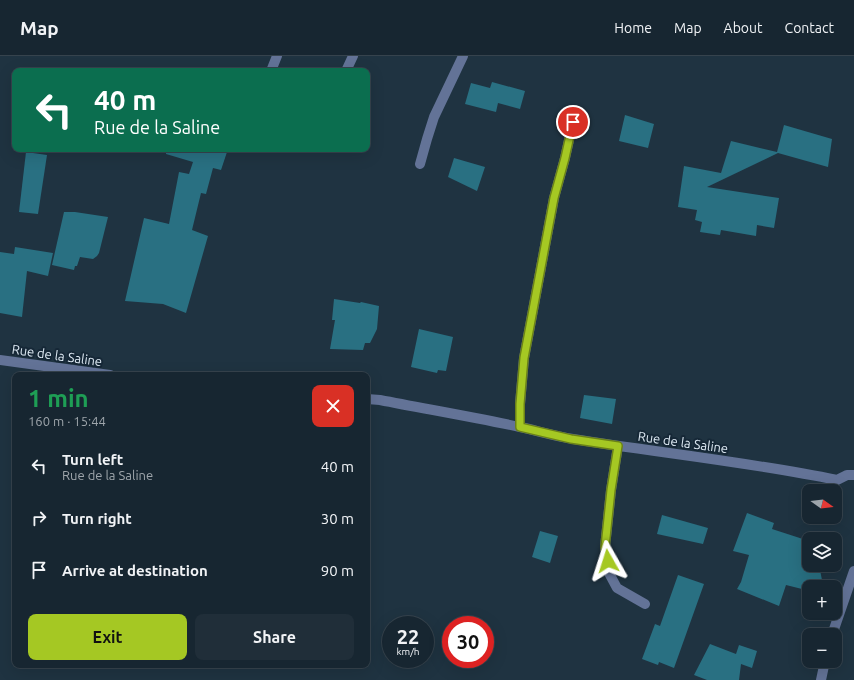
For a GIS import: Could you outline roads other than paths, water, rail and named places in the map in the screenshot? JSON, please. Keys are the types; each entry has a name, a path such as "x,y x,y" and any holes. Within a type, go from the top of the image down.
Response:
{"street":[{"path":"272,68 277,56"},
{"path":"347,68 353,56"},
{"path":"420,164 434,118 463,56"},
{"path":"520,427 520,404 524,358 554,198 573,122"},
{"name":"Rue de la Saline","path":"0,360 88,372"},
{"name":"Rue de la Saline","path":"370,399 520,427 571,439 727,461 837,480 847,475 854,475"},
{"path":"618,446 611,490 605,547 610,575 617,588 645,604"},
{"path":"834,628 854,571"},
{"path":"821,680 824,668"}]}
